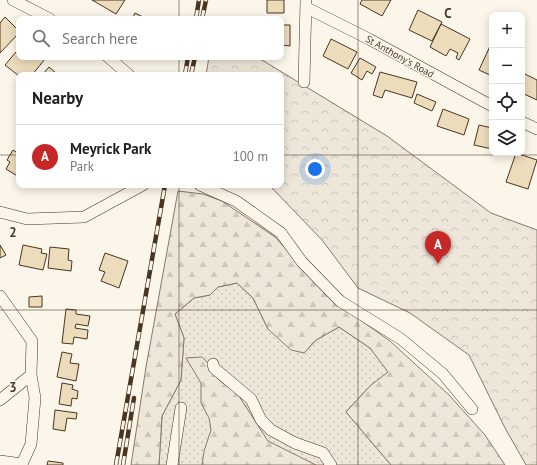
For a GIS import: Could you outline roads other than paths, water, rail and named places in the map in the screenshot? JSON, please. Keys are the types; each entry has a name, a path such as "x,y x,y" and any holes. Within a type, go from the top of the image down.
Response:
{"street":[{"path":"13,0 44,16"},
{"path":"304,82 307,4"},
{"name":"St Anthony's Road","path":"307,4 489,104"},
{"path":"112,60 126,72"},
{"path":"525,123 537,129"},
{"path":"0,212 27,219 84,217 137,188"},
{"path":"207,188 236,201 281,233 302,262 340,301 401,339 443,374 472,409"},
{"path":"0,296 32,341 30,375 35,398 31,444 22,464 0,461"},
{"path":"213,364 214,368 251,399 261,420 271,430 295,443 323,453 331,465"},
{"path":"0,400 30,375"},
{"path":"172,465 181,408"}],"railway":[{"path":"196,16 199,0"},
{"path":"203,16 206,0"},
{"path":"186,72 188,60"},
{"path":"192,72 194,60"},
{"path":"116,465 164,188"},
{"path":"123,465 134,398"}],"place":[{"name":"Meyrick Park","path":"438,264"}]}
